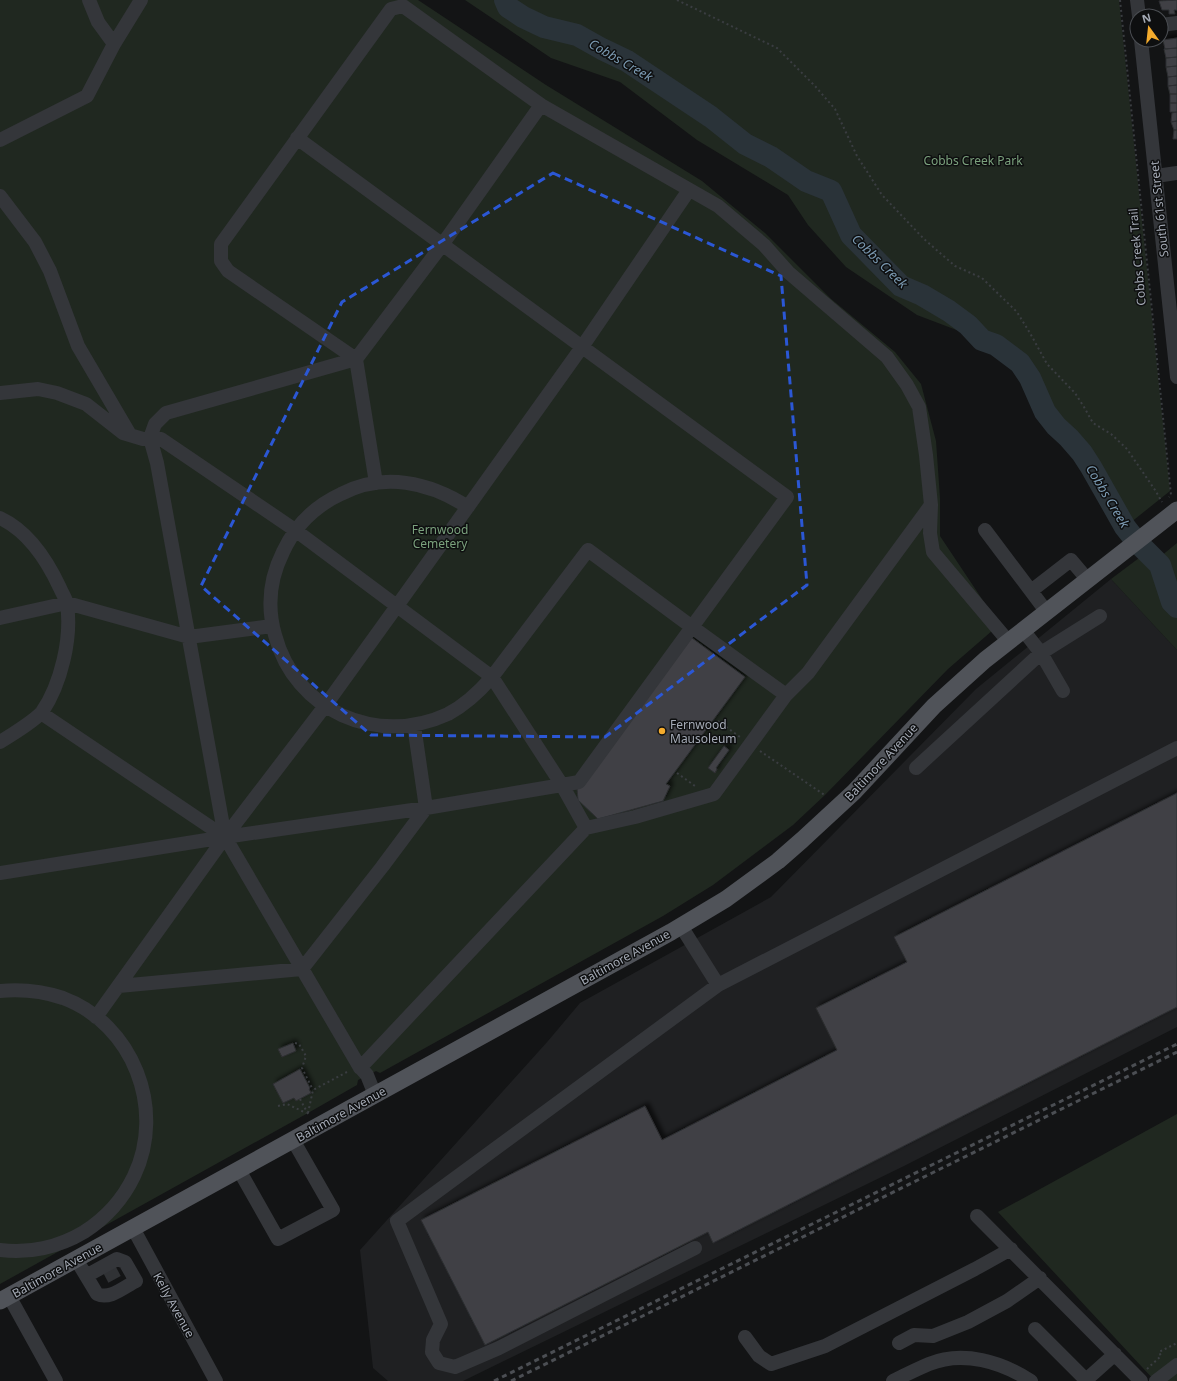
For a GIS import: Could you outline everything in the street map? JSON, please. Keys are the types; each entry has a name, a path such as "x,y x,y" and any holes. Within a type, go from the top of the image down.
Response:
{"main road":[{"name":"Baltimore Avenue","path":"5,1298 681,926 726,899 802,840 854,792 934,706 984,660 1149,532 1168,506"}],"street":[{"path":"89,0 98,22 114,44"},
{"path":"0,140 87,96 114,44 141,0"},
{"path":"376,483 356,359 228,271 221,260 221,244 391,9 398,3 541,105 718,206 764,245 788,272 887,357 907,385 919,407 931,505 930,533 933,552 1008,641"},
{"name":"South 61st Street","path":"1143,48 1177,377"},
{"path":"375,1095 367,1075 359,1067 225,837 157,463 150,438 155,424 166,413 356,359 442,245 541,105"},
{"path":"0,873 225,837 426,808 579,782 787,497 297,138"},
{"path":"1156,176 1177,174"},
{"path":"96,1017 225,837 325,706 468,507 582,347 689,190"},
{"path":"0,196 35,242 50,271 78,346 130,435"},
{"path":"0,393 38,389 57,393 86,404 123,433 143,439 161,439 296,530 492,677 562,786 586,828"},
{"path":"468,507 451,496 434,489 415,484 396,482 376,483 361,486 331,499 306,518 296,530 286,544 274,576 270,610 272,626 278,645 296,680 325,706 358,722 376,726 414,725 449,713 465,703 492,677 588,550 692,628 786,695"},
{"path":"359,1067 586,828 635,817 714,794 786,695 808,673 931,505"},
{"path":"0,518 10,522 37,548 57,581 67,603 68,633 63,665 50,697 41,713 15,733 0,742"},
{"path":"985,530 1046,611"},
{"path":"1031,591 1071,560 1087,579"},
{"path":"0,618 67,603 189,637 272,626"},
{"path":"916,768 1041,653 1100,616"},
{"path":"1023,630 1041,653 1063,691"},
{"path":"41,713 225,837"},
{"path":"119,986 302,969 426,808 414,725"},
{"path":"695,1248 499,1348 455,1367 439,1362 432,1352 433,1340 441,1324 397,1221 718,985 1177,748"},
{"path":"681,926 718,985"},
{"path":"0,991 27,990 52,995 75,1004 96,1017 105,1025 121,1042 134,1063 142,1085 147,1124 146,1139 138,1168 123,1195 114,1207 91,1227 64,1242 35,1250 0,1250"},
{"path":"239,1170 278,1239 333,1210 293,1140"},
{"path":"977,1216 1140,1379"},
{"name":"Kelly Avenue","path":"133,1228 216,1381"},
{"path":"745,1337 759,1356 771,1364 825,1346 975,1269 1010,1249"},
{"path":"128,1267 148,1256"},
{"path":"76,1259 86,1276 97,1294 102,1297 108,1296 118,1286 136,1281 125,1262 117,1259 108,1266 86,1276"},
{"path":"899,1343 914,1335 933,1336 968,1322 1007,1301 1040,1278"},
{"path":"5,1298 56,1381"},
{"path":"1035,1329 1087,1380 1115,1354"},
{"path":"893,1381 944,1359 961,1357 994,1364 1018,1373 1031,1381"},
{"path":"1156,1381 1177,1365"}],"path":[{"path":"677,0 776,48 815,86 835,109 857,156 882,195 924,239 955,266 982,278 1016,312 1030,333 1047,364 1075,393 1093,423 1111,434 1127,450 1168,506"},
{"name":"Cobbs Creek Trail","path":"1120,0 1171,495 1168,506"},
{"path":"718,721 826,796"},
{"path":"677,773 709,795"},
{"path":"295,1043 299,1044 306,1056 302,1068 313,1090 308,1113"},
{"path":"313,1090 359,1067"},
{"path":"300,1099 308,1113"},
{"path":"278,1106 287,1104 308,1113"},
{"path":"1140,1379 1161,1356 1159,1352 1177,1342"}],"highlighted area":[{"path":"553,173 781,276 807,585 605,737 371,735 201,586 342,302"}],"shaded area":[{"path":"1111,579 1177,650 1177,1027 904,1166 463,1381 388,1381 373,1368 360,1250 548,1041 580,1003 771,897 976,689"}],"green space":[{"name":"Fernwood Cemetery","path":"0,0 418,0 546,85 702,181 765,233 830,298 895,352 921,384 936,441 940,498 940,536 988,608 993,630 948,669 825,795 793,825 713,885 663,916 380,1073 376,1071 358,1080 357,1085 308,1113 0,1284"},
{"name":"Cobbs Creek Park","path":"465,0 1119,0 1170,491 1125,527 1082,453 1056,426 1045,412 1030,378 1020,363 996,345 917,315 846,267 808,225 788,195 697,140 620,82 551,58"},
{"path":"1177,543 1177,650 1111,579 1143,555 1149,560 1155,561"},
{"path":"1177,1114 1177,1381 1155,1381 998,1212"}],"building":[{"path":"1177,0 1177,10 1174,10 1175,14 1169,14 1169,8 1161,8 1159,1"},
{"path":"1177,38 1177,48 1165,49 1169,48 1169,39"},
{"path":"1177,48 1177,57 1166,58 1164,49"},
{"path":"1177,57 1177,66 1166,67 1166,58"},
{"path":"1177,66 1177,76 1168,77 1166,67"},
{"path":"1177,76 1177,85 1168,86 1168,77"},
{"path":"1177,85 1177,94 1170,94 1168,86"},
{"path":"1170,94 1177,94 1177,103 1170,103"},
{"path":"1170,103 1177,103 1177,112 1170,112"},
{"path":"1177,112 1177,121 1171,122 1172,113"},
{"path":"1177,121 1177,130 1174,130 1171,122"},
{"path":"1174,130 1177,130 1177,139 1173,139"},
{"name":"Fernwood Mausoleum","path":"688,635 745,677 666,784 670,786 663,801 598,819 578,800 577,788"},
{"path":"724,746 729,750 716,768 715,773 708,768"},
{"path":"1177,793 1177,1007 713,1243 708,1232 485,1345 421,1220 645,1106 662,1140 837,1050 816,1008 907,962 894,937"},
{"path":"293,1043 296,1051 282,1057 278,1049"},
{"path":"300,1069 311,1093 296,1101 294,1098 283,1103 273,1084"}],"waterway":[{"name":"Cobbs Creek","path":"505,0 508,7 523,17 544,27 577,35 627,61 711,117 745,144 771,157 806,181 831,191 851,235 901,286 922,295 949,311 968,325 982,340 996,345 1020,363 1030,378 1045,412 1056,426 1082,453 1125,527 1136,541 1160,565 1172,602 1177,607"}],"tunnel":[{"path":"108,1267 116,1282"}],"railway":[{"path":"494,1381 1177,1044"},
{"path":"511,1381 1177,1052"}],"place":[{"name":"Fernwood Mausoleum","path":"662,731"}]}
